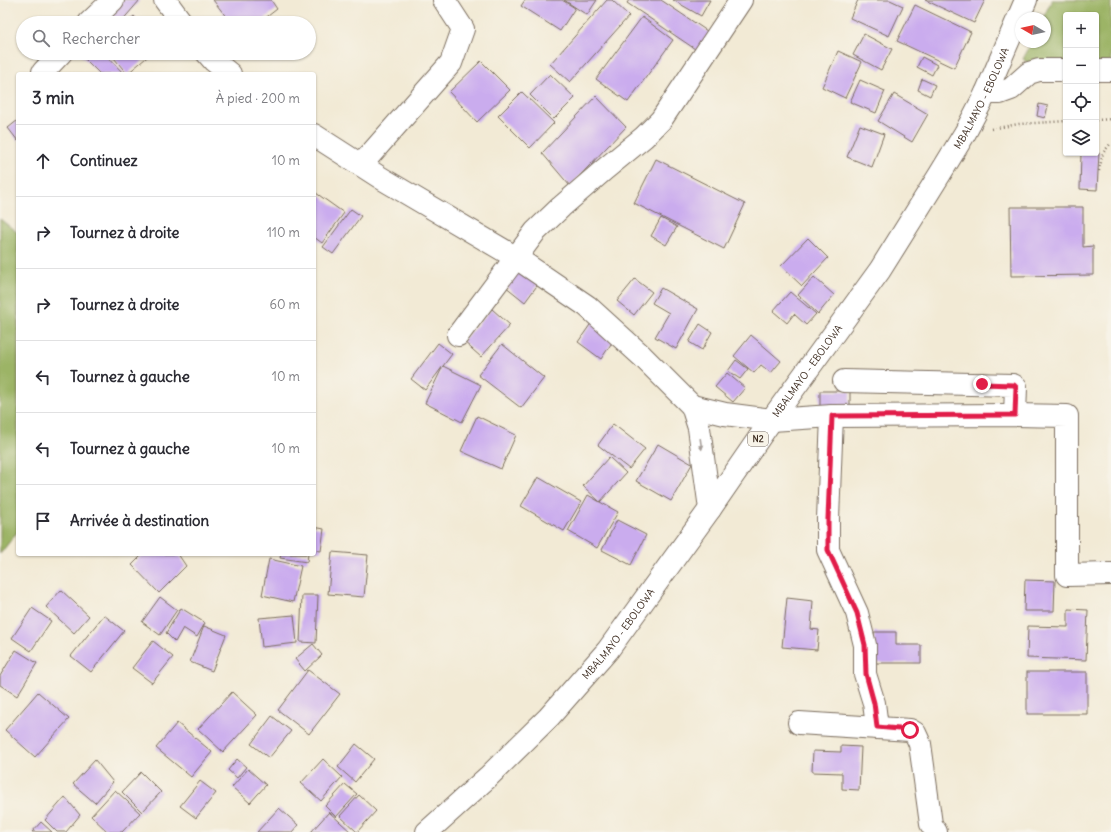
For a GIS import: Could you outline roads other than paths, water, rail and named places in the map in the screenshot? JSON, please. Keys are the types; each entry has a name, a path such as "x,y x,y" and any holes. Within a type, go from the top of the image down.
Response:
{"main road":[{"path":"96,16 113,0"},
{"path":"165,0 177,16"},
{"path":"361,165 451,63 463,29 444,0"},
{"path":"458,335 535,232 561,207 644,137 661,120 741,0"},
{"name":"MBALMAYO - EBOLOWA","path":"426,832 488,777 549,718 608,650 710,509 880,270 940,174 965,133 986,93 1026,0"},
{"path":"43,72 54,60"},
{"path":"213,60 228,72"},
{"path":"986,93 1000,93 1011,89 1029,73 1039,70 1063,70"},
{"path":"1099,70 1111,70"},
{"path":"316,136 381,178 515,257 587,306 642,356 692,406 699,428 710,509"},
{"path":"844,381 1013,385 1016,387 1015,415"},
{"path":"692,406 725,414 772,420 832,416 1067,416 1067,575 1111,574"},
{"path":"832,416 828,550 857,613 865,645 866,674 874,703 877,727"},
{"path":"799,723 910,730 915,734 920,744 932,829"}]}
